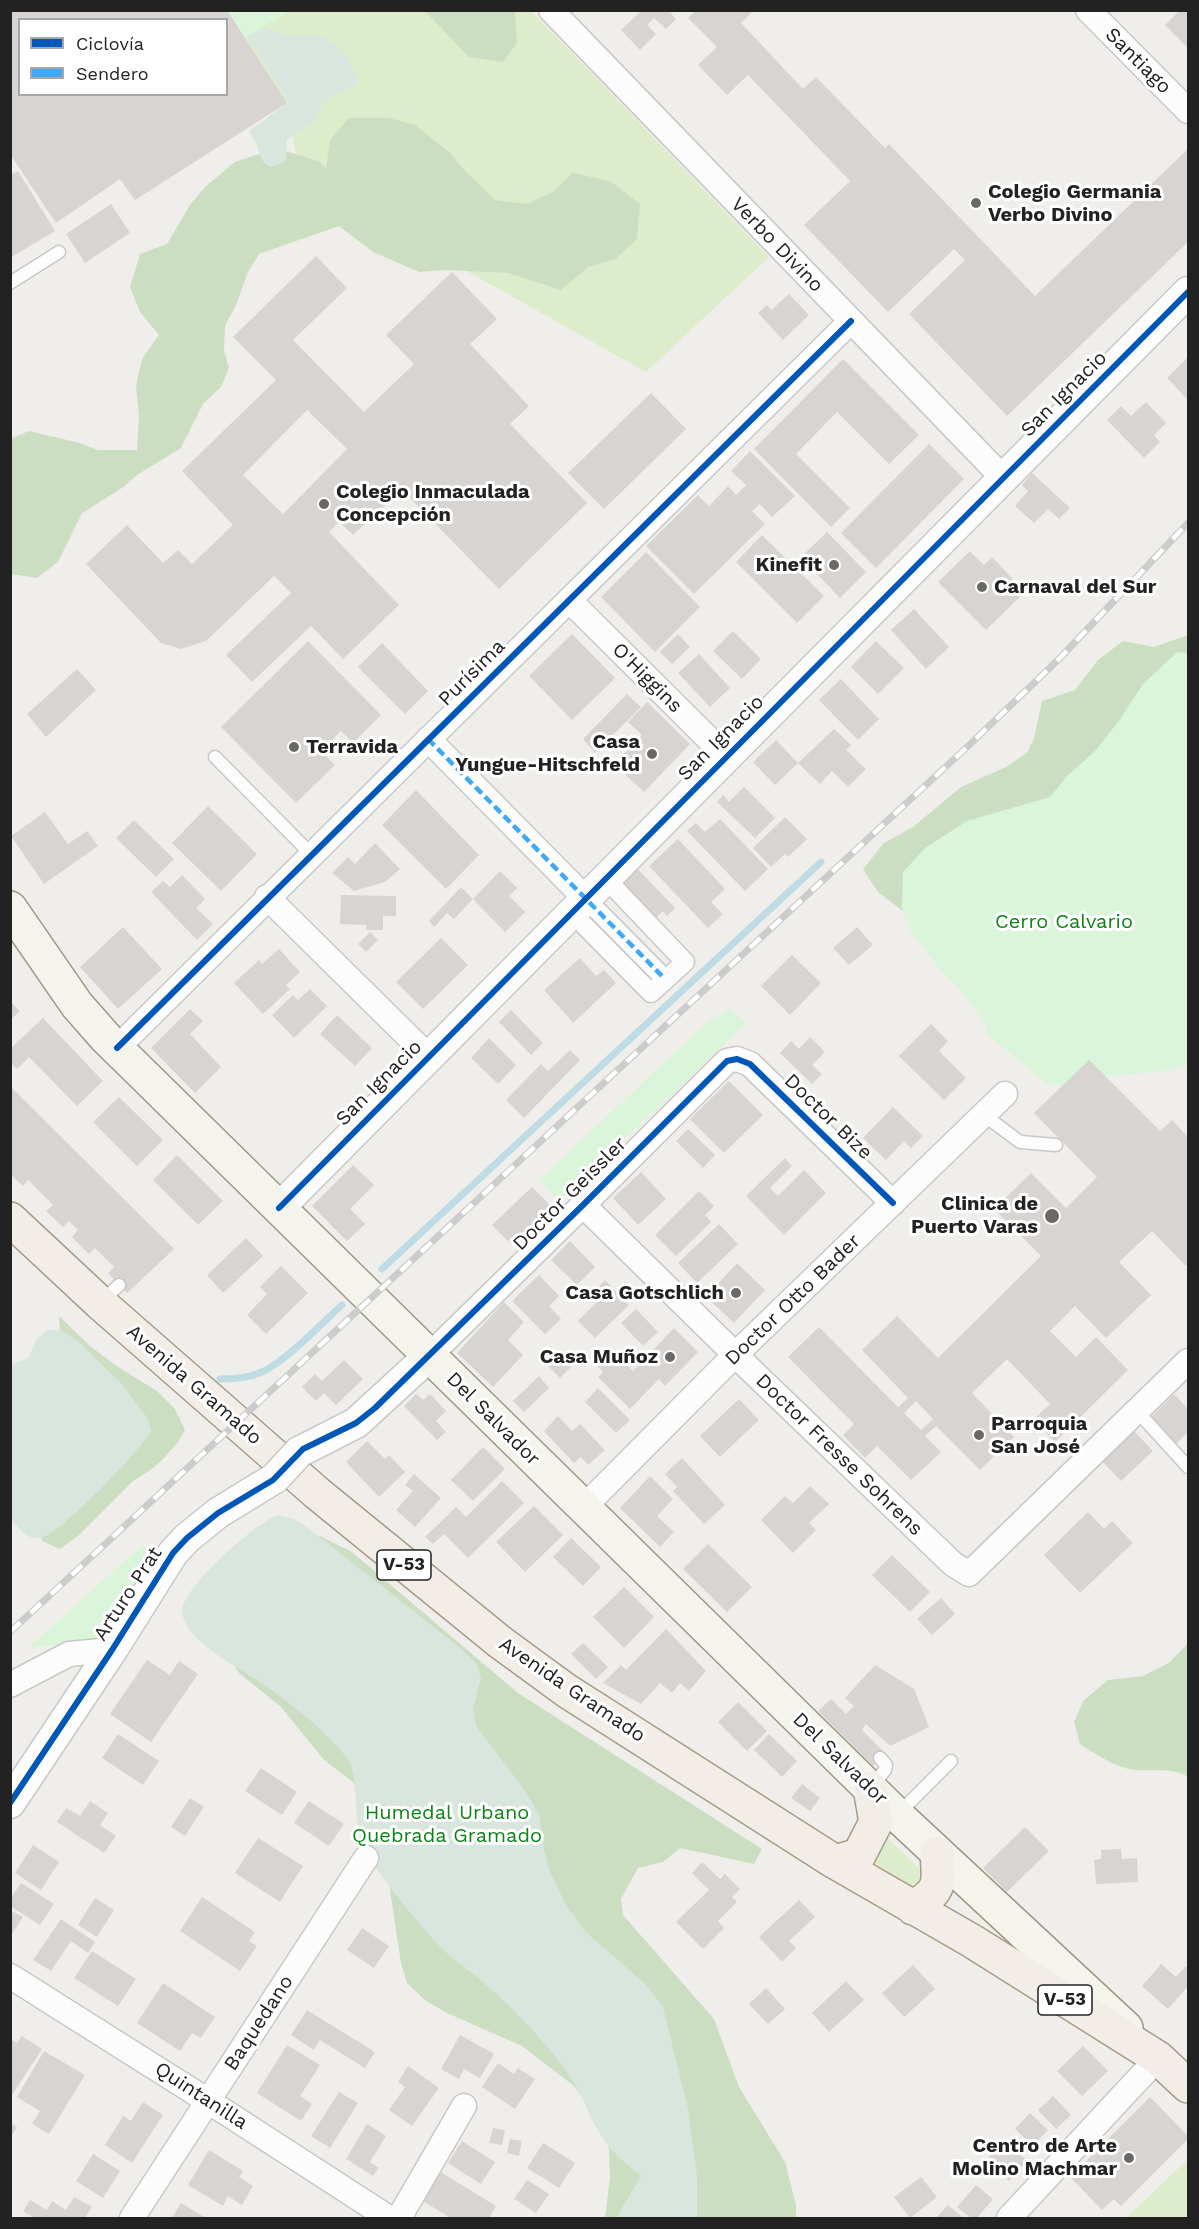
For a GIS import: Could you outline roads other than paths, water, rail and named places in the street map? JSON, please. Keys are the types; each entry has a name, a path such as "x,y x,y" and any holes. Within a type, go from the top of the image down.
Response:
{"main road":[{"name":"Del Salvador","path":"10,908 76,1005 117,1048 583,1508 812,1725 875,1773 897,1815 1158,2058"},
{"name":"Avenida Gramado","path":"10,1219 109,1294 351,1521 500,1642 567,1691 835,1862 972,1941 1158,2058 1188,2086"},
{"path":"835,1862 859,1855 876,1822 875,1773"},
{"path":"914,1908 930,1897 939,1885 937,1853"},
{"path":"972,1885 972,1941"}],"street":[{"name":"Verbo Divino","path":"551,10 1004,478"},
{"name":"Santiago","path":"1088,10 1188,111"},
{"name":"San Ignacio","path":"279,1208 1188,292"},
{"name":"Purísima","path":"117,1048 310,854 851,321"},
{"name":"O'Higgins","path":"569,600 726,756"},
{"path":"428,739 663,977"},
{"path":"607,880 685,962 651,993 573,914 586,899 607,880"},
{"path":"267,897 429,1057"},
{"name":"Doctor Bize","path":"737,1059 750,1064 893,1203"},
{"name":"Doctor Geissler","path":"429,1356 583,1206 716,1071 727,1062 737,1059"},
{"name":"Doctor Otto Bader","path":"583,1508 735,1355 1005,1094"},
{"name":"Doctor Fresse Sohrens","path":"583,1206 953,1564 969,1574 1137,1411"},
{"name":"Arturo Prat","path":"10,1803 112,1650 173,1552 218,1513 274,1478 299,1452 356,1423 429,1356"},
{"path":"1137,1411 1188,1361"},
{"path":"10,1685 69,1654 112,1650"},
{"name":"Baquedano","path":"132,2218 366,1858"},
{"name":"Quintanilla","path":"10,1976 389,2218"},
{"path":"1009,2218 1158,2058"},
{"path":"399,2218 464,2106"}],"lane":[{"path":"10,283 60,252"},
{"path":"215,757 310,854"},
{"path":"984,1115 1020,1142 1056,1145"},
{"path":"1137,1411 1188,1467"},
{"path":"897,1815 951,1761"}],"waterway":[{"path":"382,1269 821,862"},
{"path":"220,1379 252,1376 271,1367 342,1305"}],"railway":[{"path":"10,1632 966,748 1059,659 1188,523"}],"place":[{"name":"Colegio Germania Verbo Divino","path":"976,203"},
{"name":"Colegio Inmaculada Concepción","path":"324,504"},
{"name":"Kinefit","path":"834,565"},
{"name":"Carnaval del Sur","path":"982,587"},
{"name":"Terravida","path":"294,747"},
{"name":"Casa Yungue-Hitschfeld","path":"652,754"},
{"name":"Clinica de Puerto Varas","path":"1052,1216"},
{"name":"Casa Gotschlich","path":"736,1293"},
{"name":"Casa Muñoz","path":"670,1357"},
{"name":"Parroquia San José","path":"979,1435"},
{"name":"Centro de Arte Molino Machmar","path":"1129,2158"}],"park label":[{"name":"Cerro Calvario","path":"1064,922"},
{"name":"Humedal Urbano Quebrada Gramado","path":"447,1824"}]}
